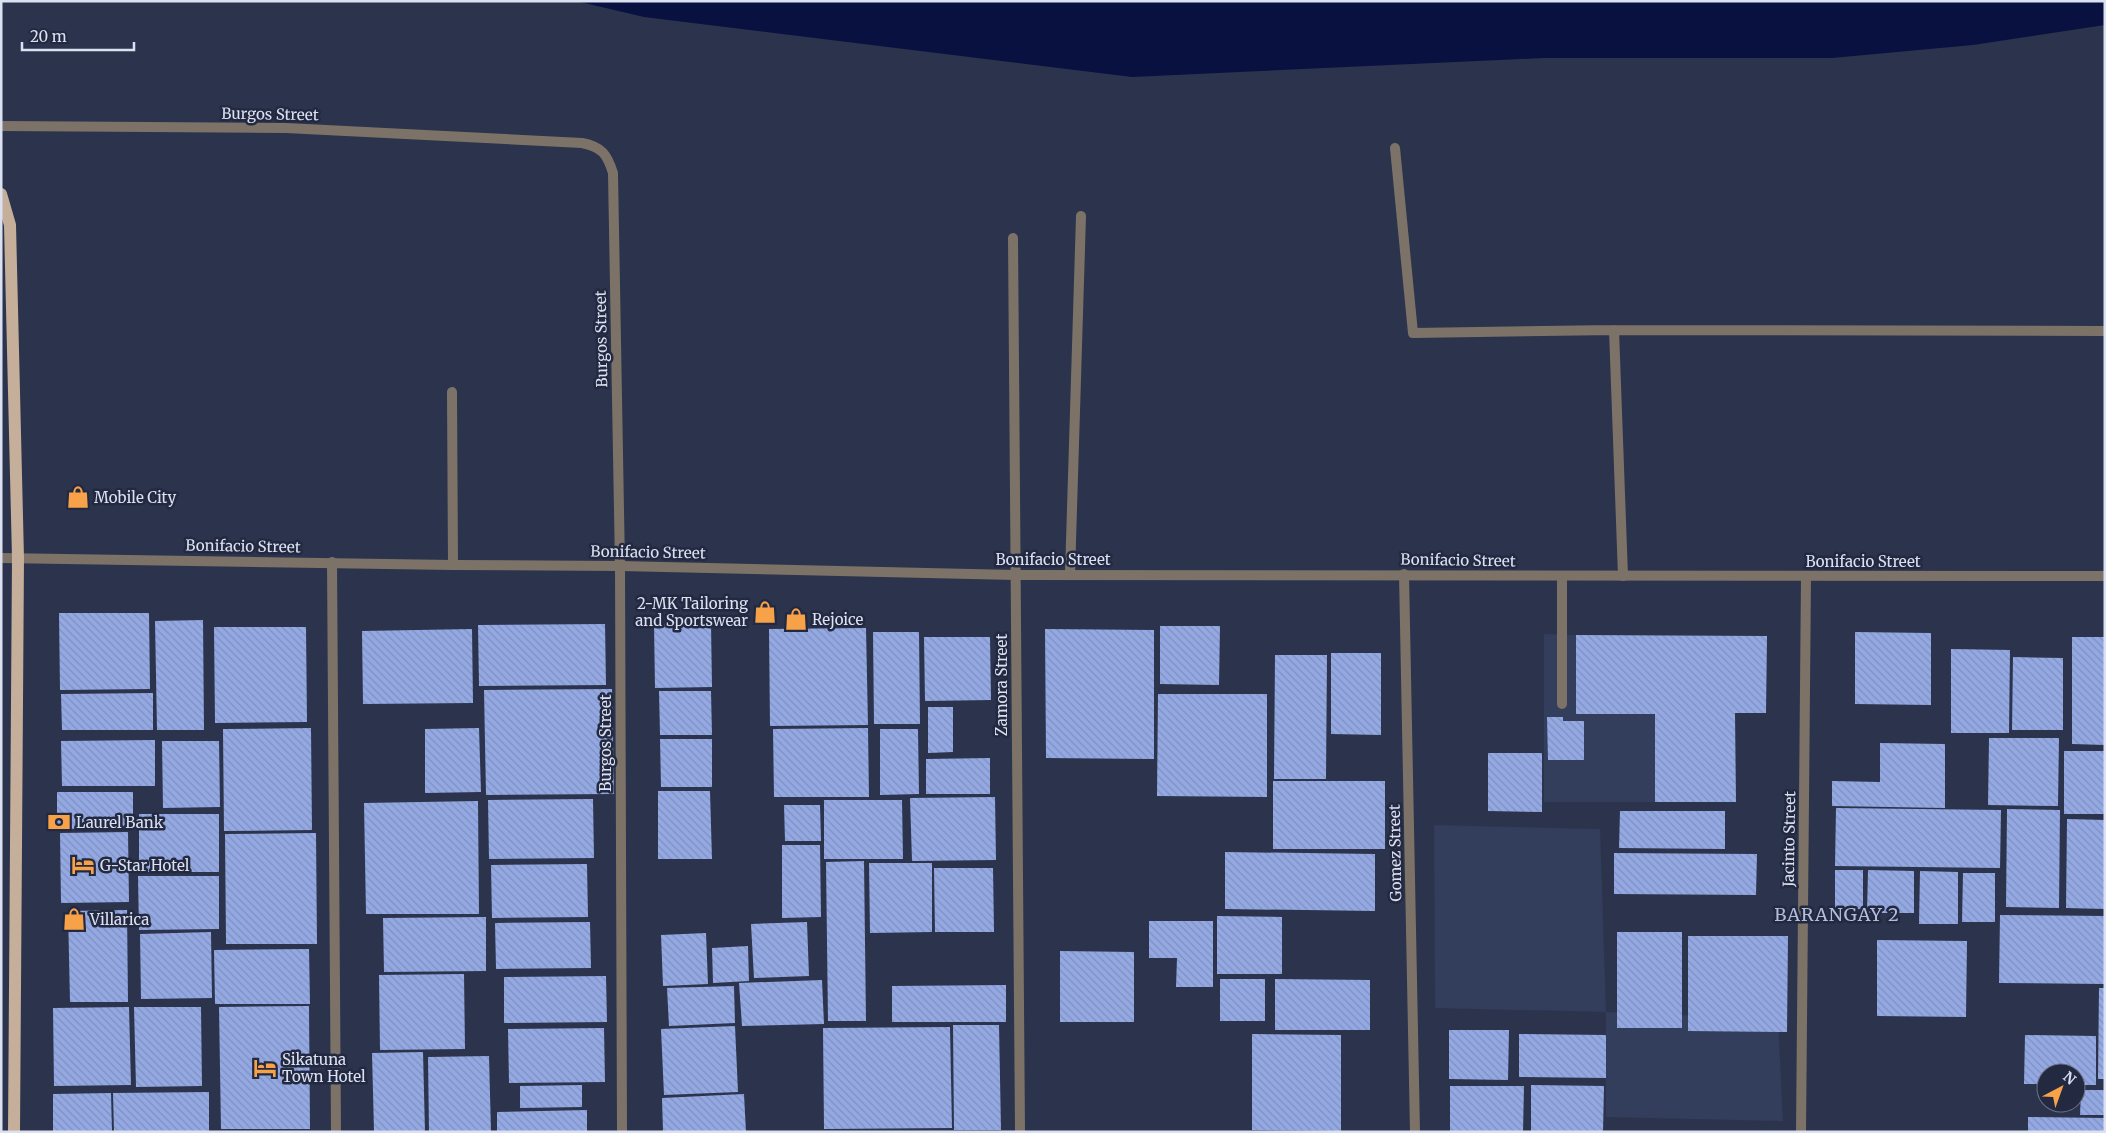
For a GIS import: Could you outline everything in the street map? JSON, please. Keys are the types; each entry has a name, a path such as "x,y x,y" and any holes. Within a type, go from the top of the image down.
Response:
{"main road":[{"path":"1,194 6,225 18,558 14,1132"}],"street":[{"name":"Burgos Street","path":"1,126 286,128 582,143 594,146 604,153 609,161 613,173 620,566 622,1132"},
{"path":"1395,148 1413,333 1614,330 2105,331"},
{"path":"1070,574 1081,216"},
{"name":"Zamora Street","path":"1014,238 1020,1132"},
{"path":"1614,330 1622,576"},
{"path":"452,392 453,566"},
{"name":"Bonifacio Street","path":"1,558 332,562 453,566 620,566 1015,575 2105,576"},
{"path":"332,562 336,1132"},
{"name":"Gomez Street","path":"1404,574 1415,1132"},
{"path":"1562,576 1562,704"},
{"name":"Jacinto Street","path":"1801,1132 1806,577"}],"shaded area":[{"path":"576,1 2105,1 2105,25 1973,45 1832,58 1543,58 1132,77 644,17"},
{"path":"1544,634 1576,635 1576,714 1655,714 1655,802 1544,802"},
{"path":"1434,825 1600,829 1606,1012 1435,1008"},
{"path":"1606,1012 1778,1019 1783,1121 1606,1117"}],"building":[{"path":"59,613 149,613 150,689 60,690"},
{"path":"203,620 204,730 157,730 155,621"},
{"path":"711,623 712,687 655,688 654,624"},
{"path":"605,624 606,685 479,686 478,625"},
{"path":"1160,626 1220,626 1219,685 1160,684"},
{"path":"214,627 306,627 307,722 215,723"},
{"path":"866,628 868,725 770,726 769,629"},
{"path":"472,629 473,703 363,704 362,631"},
{"path":"1045,629 1154,630 1154,759 1046,758"},
{"path":"873,632 919,632 920,724 874,724"},
{"path":"1855,632 1931,633 1931,705 1855,704"},
{"path":"1576,635 1767,636 1766,713 1735,713 1736,802 1655,802 1655,714 1576,714"},
{"path":"924,637 990,637 991,700 925,701"},
{"path":"2072,637 2105,637 2105,745 2072,744"},
{"path":"1951,649 2010,650 2009,733 1951,733"},
{"path":"1331,653 1381,653 1381,735 1331,734"},
{"path":"1275,655 1327,655 1326,779 1274,779"},
{"path":"2013,657 2063,658 2063,730 2012,730"},
{"path":"612,689 614,794 486,795 484,690"},
{"path":"659,691 711,691 712,735 660,735"},
{"path":"153,693 153,730 62,730 61,694"},
{"path":"1158,694 1267,694 1267,797 1157,796"},
{"path":"928,707 953,707 953,752 928,753"},
{"path":"1547,717 1563,717 1563,721 1584,721 1584,760 1548,760"},
{"path":"311,728 312,830 224,831 223,729"},
{"path":"479,728 481,792 425,793 425,729"},
{"path":"868,728 869,797 774,797 773,729"},
{"path":"880,729 918,729 919,794 880,795"},
{"path":"1989,738 2059,738 2058,806 1988,805"},
{"path":"660,739 712,739 712,787 661,787"},
{"path":"155,740 155,786 62,786 61,741"},
{"path":"162,741 219,741 220,807 163,808"},
{"path":"1880,743 1945,744 1945,808 1832,806 1832,781 1880,782"},
{"path":"2064,751 2105,751 2105,814 2064,814"},
{"path":"1488,753 1542,753 1542,812 1488,811"},
{"path":"990,758 990,794 926,794 926,759"},
{"path":"1273,781 1385,781 1385,849 1273,849"},
{"path":"658,791 710,791 712,859 658,859"},
{"path":"57,792 133,792 133,828 57,829"},
{"path":"995,797 996,860 912,861 910,798"},
{"path":"593,799 594,858 489,859 488,800"},
{"path":"824,800 902,800 903,859 824,859"},
{"path":"478,801 479,914 366,914 364,803"},
{"path":"784,805 820,805 821,841 785,841"},
{"path":"1836,808 2001,810 2000,868 1835,866"},
{"path":"2007,809 2060,810 2059,908 2006,907"},
{"path":"1620,811 1725,811 1725,849 1619,848"},
{"path":"139,814 219,814 219,872 139,872"},
{"path":"2067,819 2105,820 2105,909 2066,908"},
{"path":"128,832 129,902 61,903 60,833"},
{"path":"316,833 317,944 226,944 225,834"},
{"path":"782,845 820,845 821,917 782,918"},
{"path":"1225,852 1375,854 1375,911 1225,909"},
{"path":"1614,853 1757,854 1756,895 1614,894"},
{"path":"864,861 866,1021 828,1021 826,862"},
{"path":"869,863 932,863 932,932 870,933"},
{"path":"587,864 588,917 492,918 491,865"},
{"path":"934,868 993,868 994,932 935,932"},
{"path":"1835,870 1863,870 1863,909 1835,909"},
{"path":"1868,870 1914,871 1914,913 1867,913"},
{"path":"1920,871 1958,872 1958,924 1919,924"},
{"path":"1963,873 1995,873 1995,922 1962,922"},
{"path":"138,876 219,876 219,929 139,930"},
{"path":"127,910 128,1002 70,1002 68,911"},
{"path":"2000,915 2105,916 2105,984 1999,983"},
{"path":"1217,916 1282,917 1282,974 1217,974"},
{"path":"486,917 486,971 384,972 383,918"},
{"path":"1149,921 1213,921 1213,987 1176,987 1177,958 1149,958"},
{"path":"590,922 591,968 496,969 495,923"},
{"path":"807,922 809,976 754,978 751,924"},
{"path":"211,932 212,998 141,999 140,934"},
{"path":"1617,932 1682,932 1682,1028 1617,1028"},
{"path":"706,933 708,984 663,986 661,935"},
{"path":"1688,936 1788,936 1787,1032 1688,1031"},
{"path":"1877,940 1967,941 1966,1017 1877,1016"},
{"path":"748,946 749,981 713,983 712,948"},
{"path":"309,949 310,1004 215,1004 214,950"},
{"path":"1060,951 1134,952 1134,1022 1060,1022"},
{"path":"464,974 465,1049 380,1050 379,975"},
{"path":"606,976 607,1022 504,1023 504,977"},
{"path":"1220,979 1265,979 1265,1021 1220,1021"},
{"path":"1275,979 1370,980 1370,1030 1275,1030"},
{"path":"822,980 824,1024 742,1026 739,983"},
{"path":"1006,985 1006,1022 892,1022 892,986"},
{"path":"734,986 735,1023 669,1026 667,988"},
{"path":"2099,988 2105,988 2105,1079 2098,1079"},
{"name":"Sikatuna Town Hotel","path":"309,1006 310,1129 221,1129 219,1007"},
{"path":"129,1007 131,1085 54,1086 53,1008"},
{"path":"134,1007 201,1007 202,1086 136,1087"},
{"path":"953,1025 999,1025 1001,1130 954,1130"},
{"path":"735,1026 738,1092 664,1095 661,1029"},
{"path":"950,1027 952,1128 824,1129 823,1028"},
{"path":"604,1028 605,1082 509,1083 508,1029"},
{"path":"1449,1030 1509,1030 1508,1080 1449,1079"},
{"path":"1252,1034 1341,1035 1341,1131 1252,1130"},
{"path":"1519,1034 1606,1035 1606,1078 1519,1077"},
{"path":"2025,1035 2096,1036 2096,1085 2086,1085 2086,1063 2036,1063 2036,1084 2024,1084"},
{"path":"423,1052 425,1132 374,1132 372,1053"},
{"path":"489,1056 491,1132 429,1132 428,1057"},
{"path":"582,1085 582,1107 520,1108 520,1086"},
{"path":"1531,1085 1604,1086 1603,1132 1531,1132"},
{"path":"1450,1086 1524,1086 1523,1132 1450,1132"},
{"path":"2086,1090 2105,1090 2105,1115 2080,1115 2080,1113 2086,1113"},
{"path":"209,1092 209,1132 114,1132 113,1093"},
{"path":"111,1093 112,1132 53,1132 53,1094"},
{"path":"744,1094 746,1132 663,1132 662,1098"},
{"path":"587,1110 587,1132 497,1132 497,1112"},
{"path":"2028,1117 2105,1118 2105,1132 2028,1132"}],"place":[{"name":"Mobile City","path":"78,497"},
{"name":"2-MK Tailoring and Sportswear","path":"765,612"},
{"name":"Rejoice","path":"796,619"},
{"name":"Laurel Bank","path":"59,822"},
{"name":"G-Star Hotel","path":"83,865"},
{"name":"Villarica","path":"74,919"},
{"name":"Sikatuna Town Hotel","path":"265,1068"}],"district":[{"name":"BARANGAY 2","path":"1837,914"}]}
